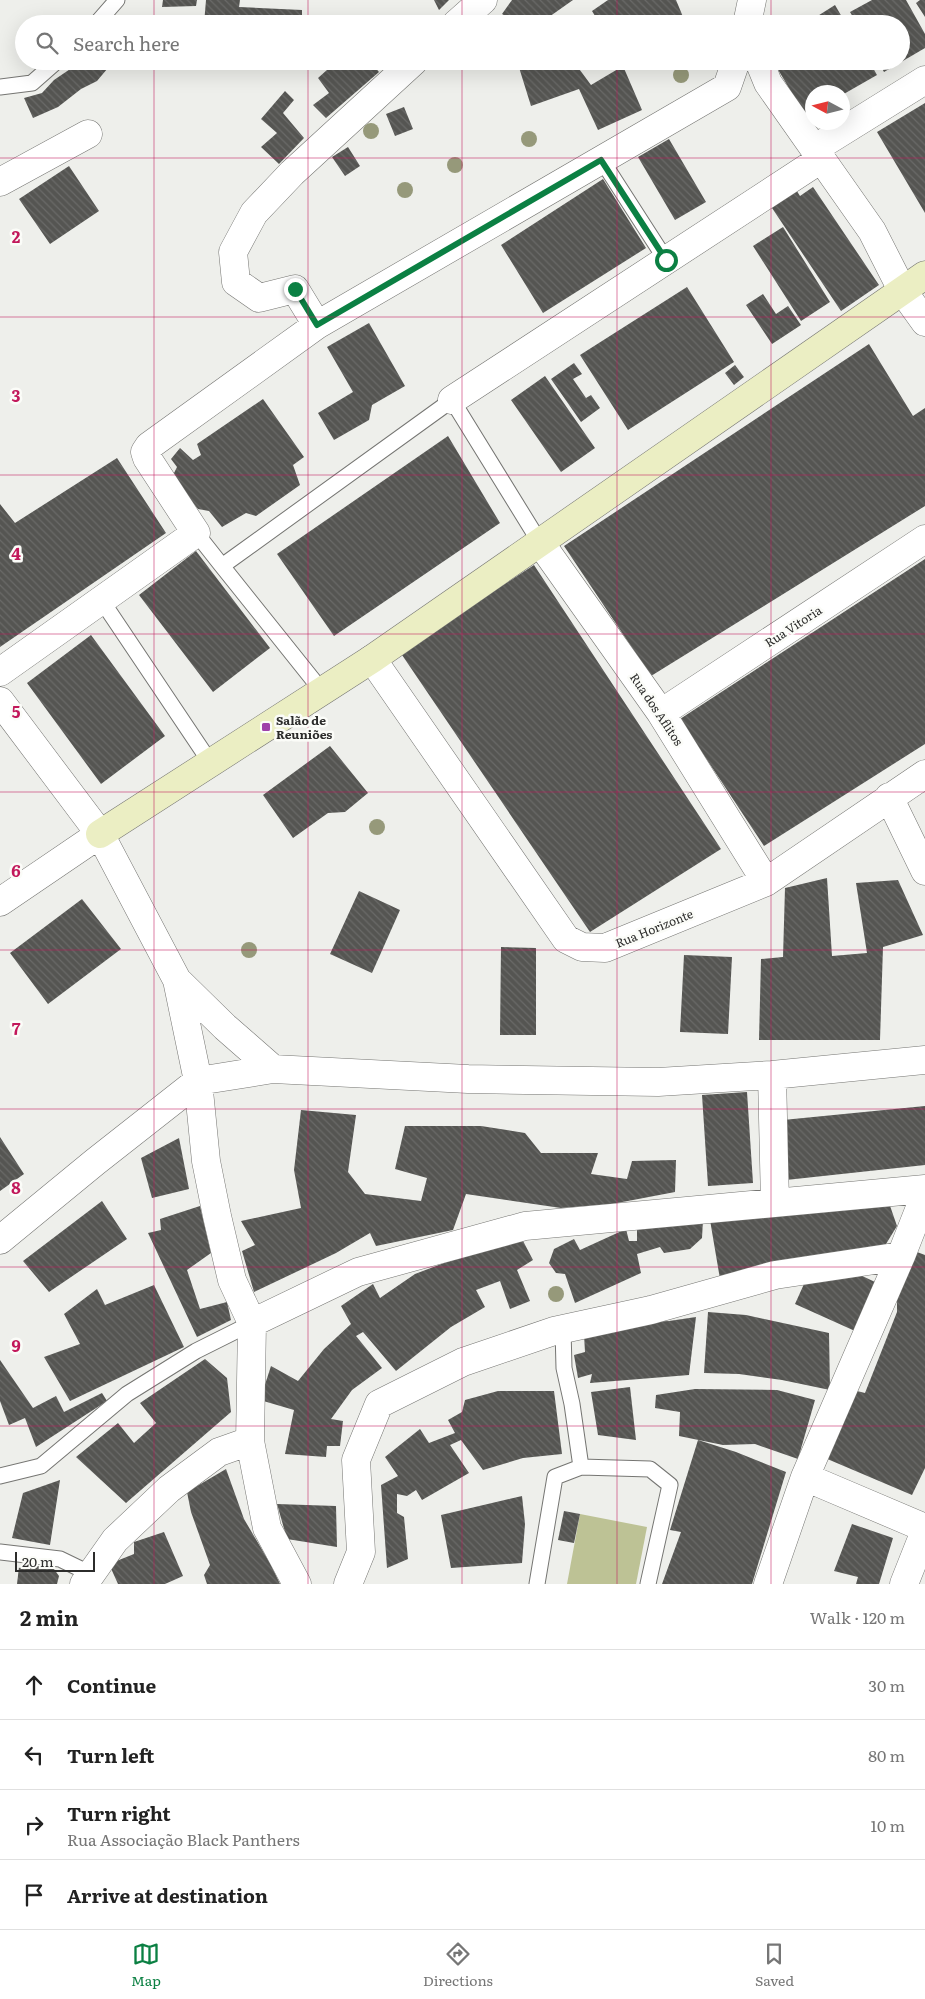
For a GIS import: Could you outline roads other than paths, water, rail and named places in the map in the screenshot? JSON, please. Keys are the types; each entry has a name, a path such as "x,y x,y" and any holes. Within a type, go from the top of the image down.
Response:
{"street":[{"path":"466,15 483,0"},
{"path":"749,15 752,0"},
{"path":"317,325 295,289 259,298 236,282 233,252 254,213 292,172 404,70"},
{"path":"0,672 196,533 147,458 145,452 149,446 317,325 727,87 733,70"},
{"path":"763,70 768,83 872,231 902,290 925,322"},
{"path":"452,400 666,260 925,80"},
{"path":"0,182 88,134"},
{"path":"0,902 210,762 372,659 539,541 925,275"},
{"name":"Rua Vitoria","path":"661,713 925,539"},
{"name":"Rua dos Aflitos","path":"539,541 661,713 766,882"},
{"name":"Rua Horizonte","path":"372,659 566,939 582,947 605,948 766,882 925,774"},
{"path":"0,701 100,834 177,980 198,1081 206,1161 217,1216 232,1280 252,1323 250,1441 266,1528 297,1584"},
{"path":"889,797 925,870"},
{"path":"177,980 225,1027 274,1069"},
{"path":"0,1240 198,1081 274,1069 468,1079 658,1082 772,1075 925,1060"},
{"path":"772,1075 775,1203"},
{"path":"252,1323 358,1272 524,1226 925,1189"},
{"path":"768,1584 806,1477 901,1256 925,1195"},
{"path":"348,1584 361,1552 356,1460 379,1404 463,1362 563,1329 650,1310 776,1275 901,1256"},
{"path":"91,1581 114,1540 169,1489 219,1452 250,1441"},
{"path":"806,1477 925,1530 904,1584"}],"lane":[{"path":"104,15 117,0"},
{"path":"0,87 32,83 47,70"},
{"path":"601,160 666,260"},
{"path":"222,566 452,400 539,541"},
{"path":"196,533 322,691"},
{"path":"102,600 210,762"},
{"path":"0,1476 41,1466 127,1394 196,1351 252,1323"},
{"path":"563,1329 564,1368 572,1404 581,1467"},
{"path":"537,1584 555,1477 581,1467 650,1469 670,1484 648,1584"},
{"path":"0,1552 60,1559 91,1581"}],"place":[{"name":"Salão de Reuniões","path":"266,727"}]}
